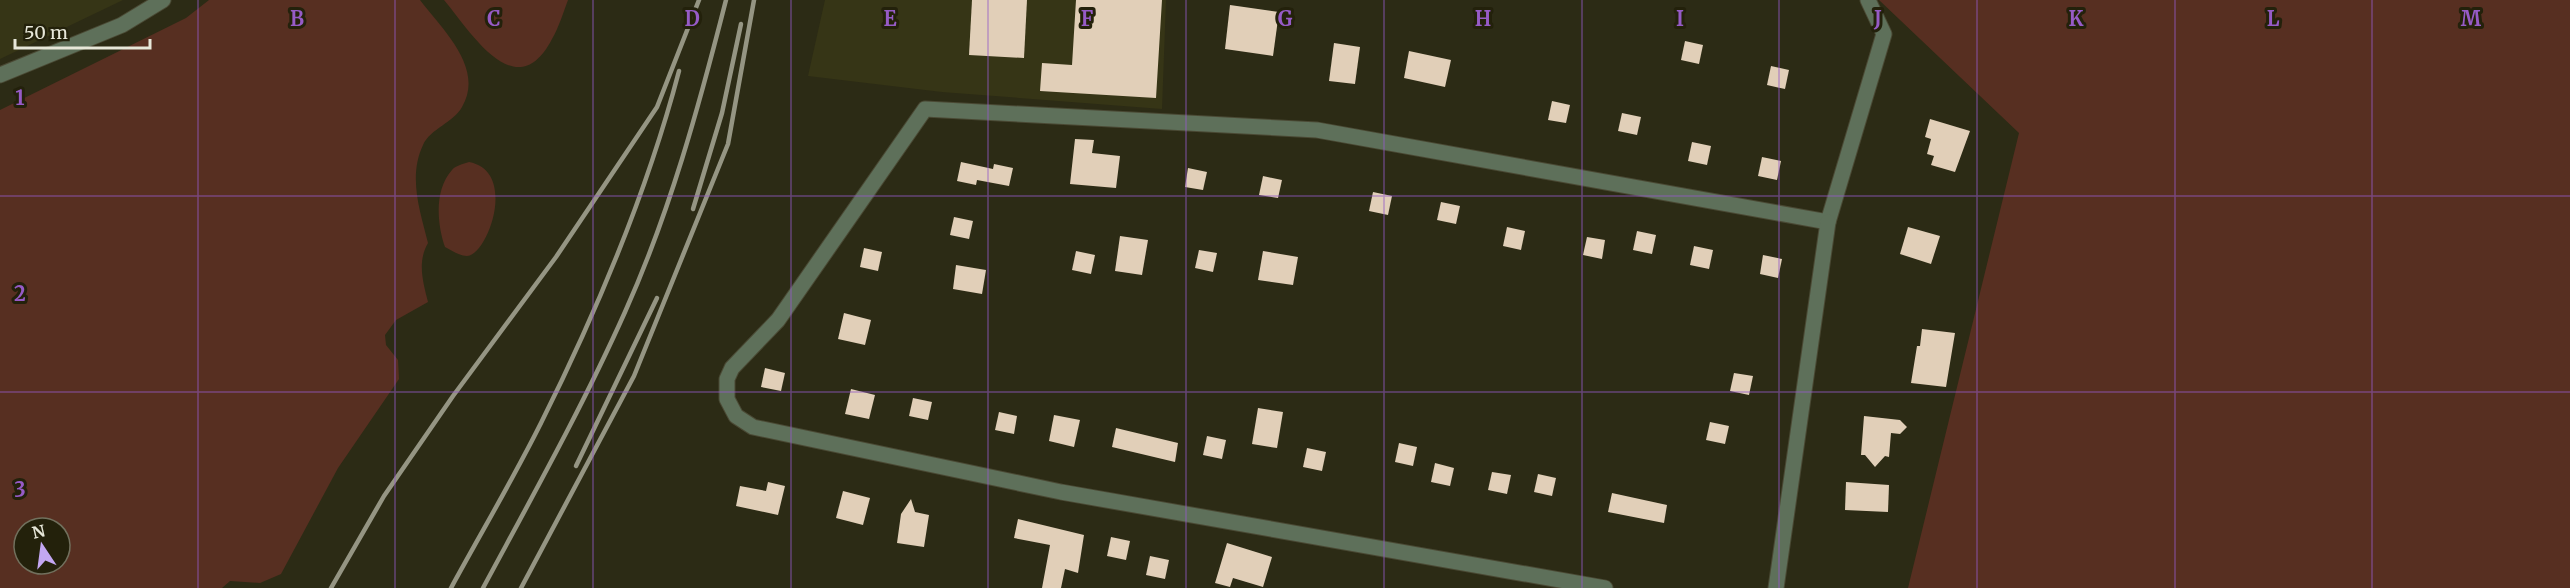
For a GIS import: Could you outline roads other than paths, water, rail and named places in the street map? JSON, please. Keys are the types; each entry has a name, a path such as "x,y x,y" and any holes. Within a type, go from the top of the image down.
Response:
{"street":[{"path":"0,75 122,25 163,0"},
{"path":"1776,588 1828,222 1884,34 1868,0"},
{"path":"1605,588 1061,492 753,427 736,416 727,399 727,379 732,368 778,320 925,109 1317,130 1828,222"}],"railway":[{"path":"331,588 384,496 453,396 556,257 657,107 699,0"},
{"path":"483,588 575,417 641,274 670,197 726,0"},
{"path":"521,588 634,376 728,144 754,0"},
{"path":"693,209 722,113 741,24"},
{"path":"451,588 530,444 601,295 652,162 679,71"},
{"path":"576,466 657,298"}]}
